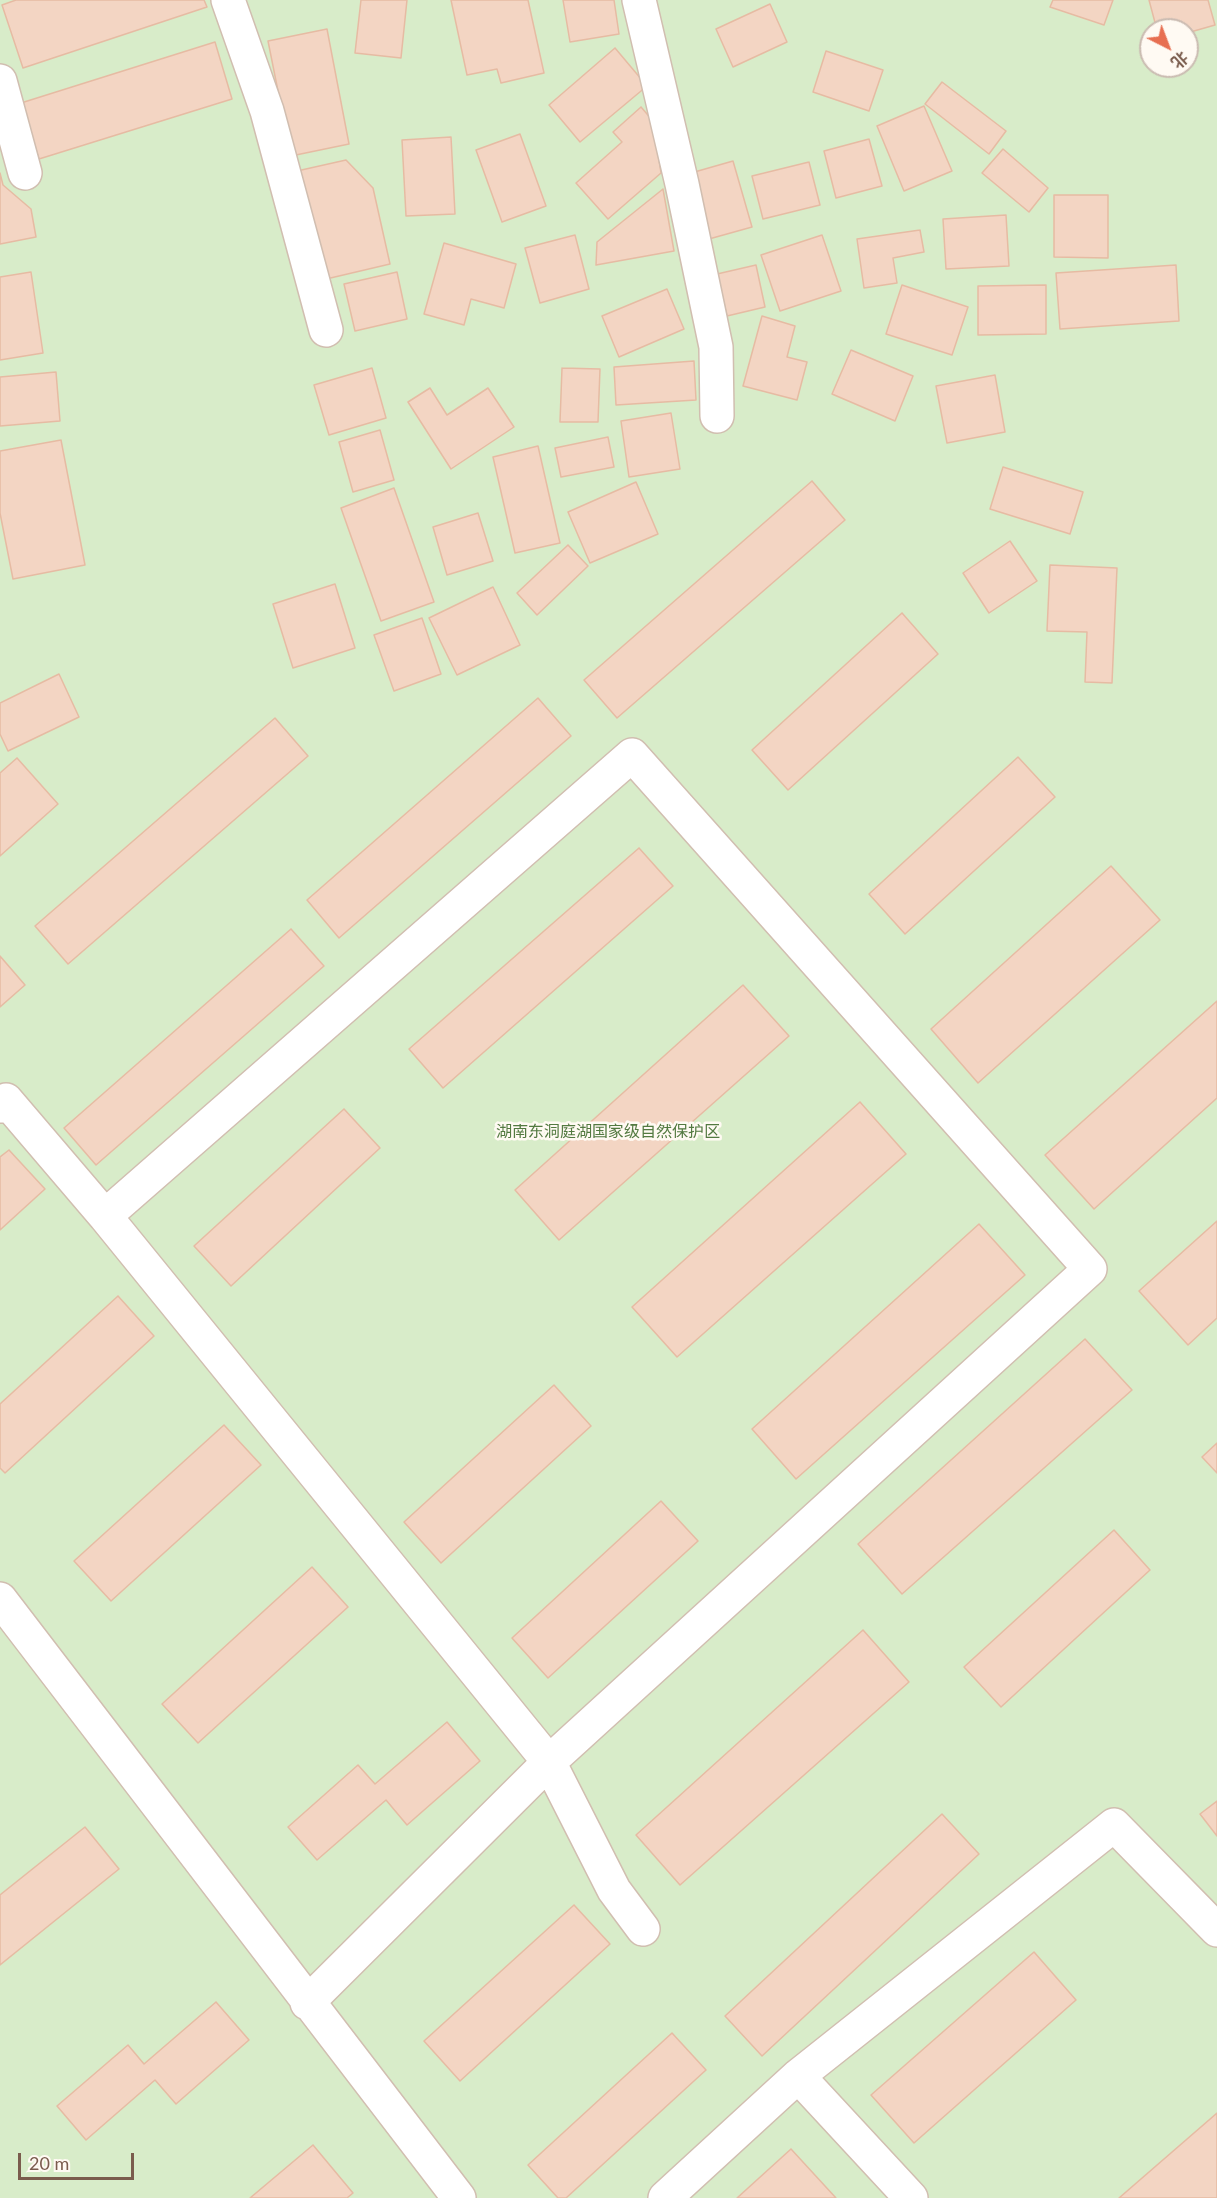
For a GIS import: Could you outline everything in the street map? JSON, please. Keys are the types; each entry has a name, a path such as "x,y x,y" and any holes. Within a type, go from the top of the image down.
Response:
{"street":[{"path":"228,0 267,111 326,330"},
{"path":"639,0 682,184 716,347 717,416"},
{"path":"0,81 26,173"},
{"path":"105,1216 632,755 1090,1269 549,1762 308,2003"},
{"path":"0,1106 6,1100 105,1216 549,1762 614,1890 643,1929"},
{"path":"0,1599 459,2198"},
{"path":"665,2198 798,2076 1114,1825 1217,1930"},
{"path":"798,2076 911,2198"}],"green space":[{"name":"湖南东洞庭湖国家级自然保护区","path":"0,0 1217,0 1217,2198 0,2198"}],"building":[{"path":"16,0 204,0 207,7 23,68 2,5"},
{"path":"361,0 407,0 401,58 355,53"},
{"path":"451,0 528,0 544,73 501,83 497,69 467,75"},
{"path":"563,0 614,0 619,34 570,42"},
{"path":"1053,0 1113,0 1104,25 1050,7"},
{"path":"1149,0 1208,0 1215,25 1199,30 1199,18 1154,18"},
{"path":"770,4 787,42 733,67 716,29"},
{"path":"327,29 349,144 291,156 268,41"},
{"path":"215,42 232,99 39,159 21,103"},
{"path":"615,48 647,86 580,142 549,105"},
{"path":"826,51 883,70 869,111 813,92"},
{"path":"942,82 1006,131 989,154 925,104"},
{"path":"924,106 952,171 904,191 877,126"},
{"path":"641,107 653,121 661,173 608,219 576,183 622,142 613,132"},
{"path":"520,134 546,206 502,222 476,150"},
{"path":"451,137 455,214 406,216 402,140"},
{"path":"869,139 882,186 836,198 824,151"},
{"path":"1003,149 1048,188 1029,212 982,173"},
{"path":"346,160 373,188 390,264 322,280 297,171"},
{"path":"733,161 752,227 709,239 691,173"},
{"path":"809,162 820,205 763,219 752,176"},
{"path":"0,173 3,185 31,209 36,237 0,244"},
{"path":"663,189 674,251 596,265 597,242"},
{"path":"1054,195 1108,195 1108,258 1054,257"},
{"path":"1006,215 1009,266 946,269 943,219"},
{"path":"920,230 924,252 893,258 897,283 864,288 857,239"},
{"path":"575,235 589,289 540,303 525,248"},
{"path":"822,235 841,291 780,311 761,255"},
{"path":"444,243 516,264 504,308 471,299 464,325 424,314"},
{"path":"756,265 765,307 727,316 717,274"},
{"path":"1176,265 1179,321 1060,329 1056,273"},
{"path":"31,272 43,353 0,360 0,277"},
{"path":"397,272 407,319 355,331 344,284"},
{"path":"902,285 968,307 952,355 886,334"},
{"path":"1046,285 1046,334 978,335 978,286"},
{"path":"667,289 684,329 619,357 602,316"},
{"path":"762,316 795,326 787,357 807,362 797,400 743,386"},
{"path":"851,350 913,376 895,421 832,394"},
{"path":"694,361 696,400 616,405 614,367"},
{"path":"372,368 386,418 329,435 314,385"},
{"path":"562,368 600,369 598,422 560,422"},
{"path":"56,372 60,421 0,426 0,377"},
{"path":"995,375 1005,432 947,443 936,386"},
{"path":"430,388 447,415 488,388 514,427 451,469 408,402"},
{"path":"671,413 680,469 629,477 621,421"},
{"path":"380,430 394,480 353,492 339,442"},
{"path":"608,437 614,467 561,477 555,448"},
{"path":"61,440 85,565 13,579 0,513 0,451"},
{"path":"538,446 560,543 515,553 493,457"},
{"path":"1003,467 1083,492 1070,534 990,509"},
{"path":"812,481 845,520 617,718 584,680"},
{"path":"636,482 658,534 590,563 568,512"},
{"path":"394,488 434,602 381,621 341,508"},
{"path":"478,513 493,561 447,575 433,527"},
{"path":"1010,541 1037,581 989,613 963,573"},
{"path":"568,545 588,566 537,615 517,593"},
{"path":"1050,565 1117,568 1112,683 1085,682 1087,632 1047,631"},
{"path":"335,584 355,648 293,668 273,604"},
{"path":"493,587 520,645 457,675 429,618"},
{"path":"902,613 938,654 788,790 752,750"},
{"path":"422,618 441,674 394,691 374,635"},
{"path":"59,674 79,717 8,751 0,734 0,703"},
{"path":"538,698 571,736 339,938 307,900"},
{"path":"275,718 308,756 68,964 35,926"},
{"path":"1018,757 1055,797 905,934 869,894"},
{"path":"17,758 58,804 0,856 0,773"},
{"path":"639,848 673,886 443,1088 409,1049"},
{"path":"1111,866 1160,920 978,1083 931,1029"},
{"path":"291,929 324,966 96,1165 64,1128"},
{"path":"0,956 25,985 0,1007"},
{"path":"743,985 789,1036 559,1240 515,1190"},
{"path":"1217,1001 1217,1098 1094,1209 1045,1155"},
{"path":"860,1102 906,1154 677,1357 632,1307"},
{"path":"344,1109 380,1148 231,1286 194,1246"},
{"path":"9,1150 45,1189 0,1230 0,1157"},
{"path":"1217,1221 1217,1318 1188,1345 1139,1291"},
{"path":"979,1224 1025,1275 796,1479 752,1429"},
{"path":"118,1296 154,1336 5,1473 0,1468 0,1404"},
{"path":"1085,1339 1132,1390 902,1594 858,1544"},
{"path":"554,1385 591,1426 441,1563 404,1522"},
{"path":"224,1425 261,1465 111,1601 74,1561"},
{"path":"1217,1443 1217,1473 1202,1457"},
{"path":"661,1501 698,1541 548,1678 512,1638"},
{"path":"1114,1530 1150,1570 1001,1707 964,1667"},
{"path":"312,1567 348,1607 198,1743 162,1704"},
{"path":"863,1630 909,1682 680,1885 636,1835"},
{"path":"447,1722 480,1761 407,1825 386,1800 317,1860 288,1827 358,1765 375,1784"},
{"path":"1217,1801 1217,1836 1200,1814"},
{"path":"942,1814 979,1854 762,2056 725,2016"},
{"path":"85,1827 119,1869 0,1965 0,1895"},
{"path":"574,1905 610,1944 460,2081 424,2041"},
{"path":"1034,1952 1076,2000 914,2143 871,2095"},
{"path":"216,2002 249,2040 176,2104 155,2080 86,2140 57,2106 128,2045 144,2064"},
{"path":"672,2033 706,2070 566,2198 558,2198 528,2165"},
{"path":"1217,2113 1217,2198 1119,2198"},
{"path":"313,2145 353,2193 347,2198 250,2198"},
{"path":"791,2149 836,2198 737,2198"}]}
